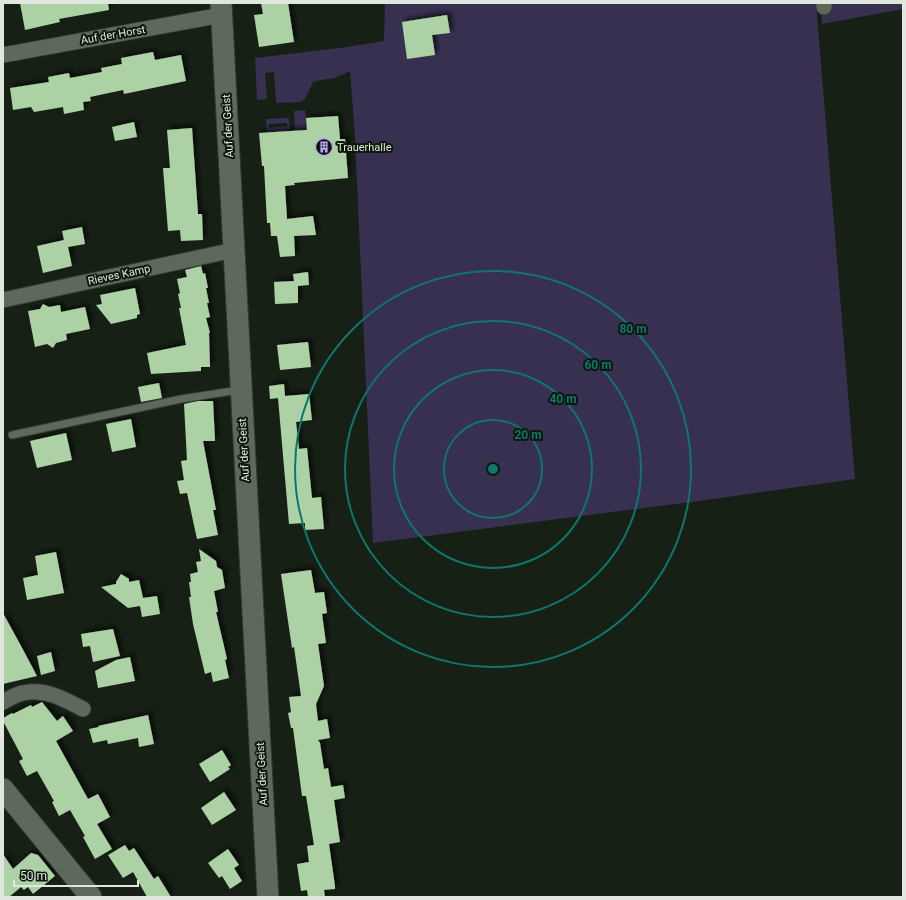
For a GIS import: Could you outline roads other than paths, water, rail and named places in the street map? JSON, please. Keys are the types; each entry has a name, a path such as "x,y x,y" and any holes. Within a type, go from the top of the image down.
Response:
{"street":[{"name":"Auf der Horst","path":"3,55 222,9"},
{"name":"Auf der Geist","path":"222,9 268,897"},
{"name":"Rieves Kamp","path":"3,300 234,250"},
{"path":"3,702 22,693 39,691 57,695 83,708"},
{"path":"3,789 91,897"}],"lane":[{"path":"12,435 181,399 241,390"}],"place":[{"name":"Trauerhalle","path":"324,147"}]}
